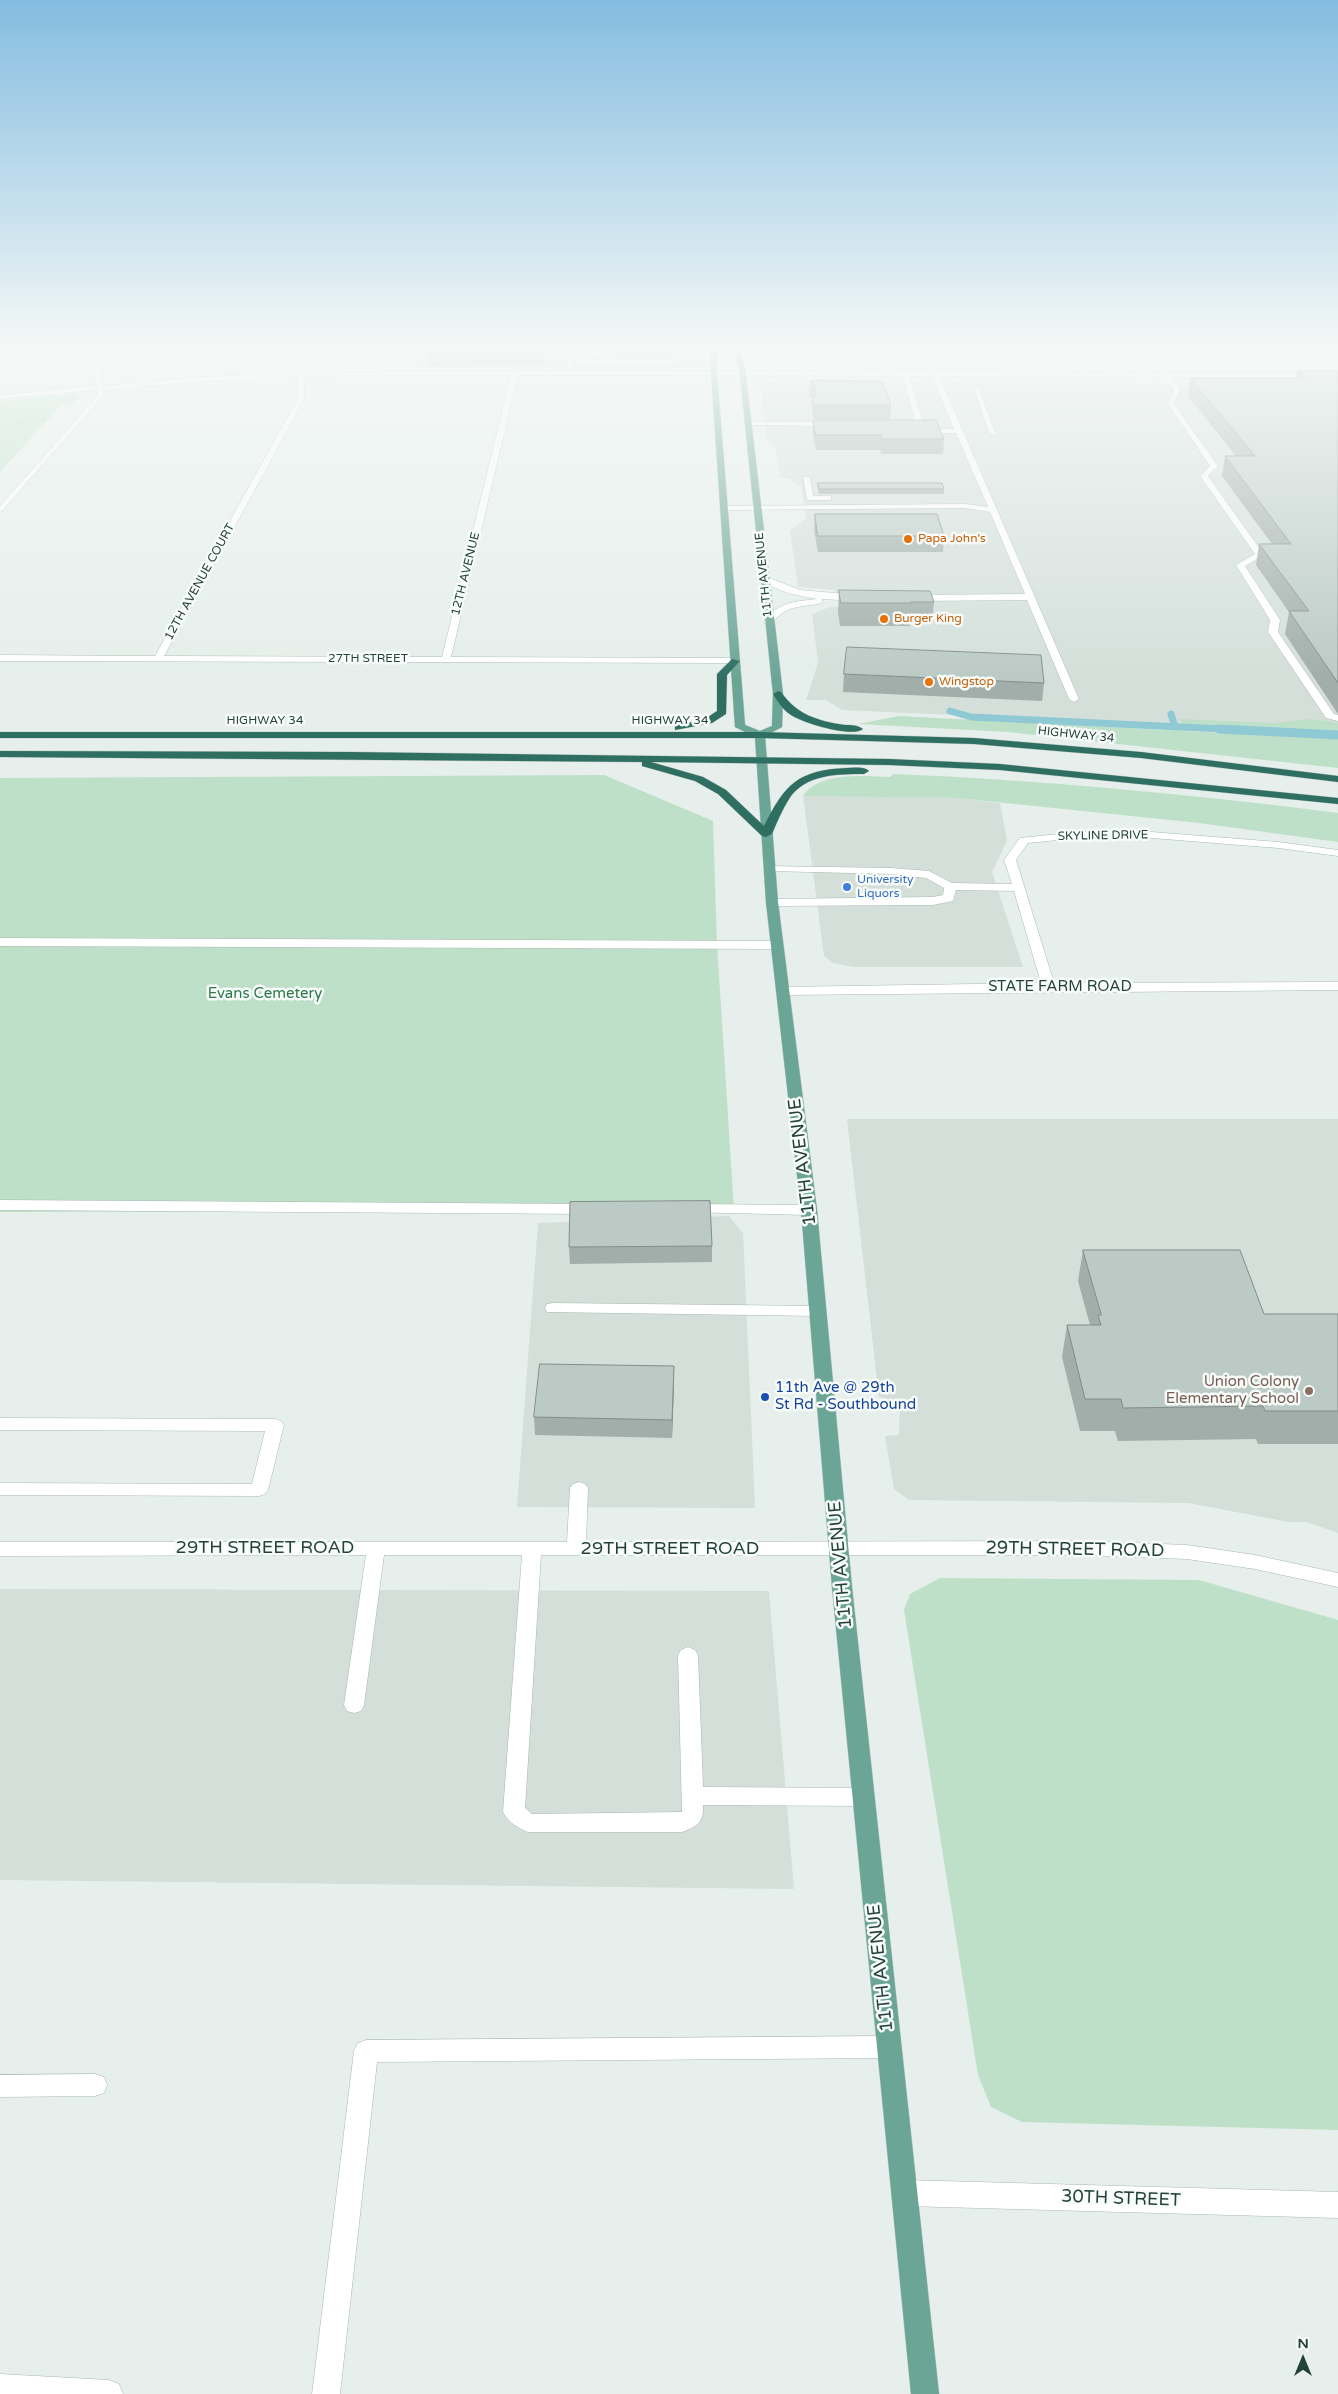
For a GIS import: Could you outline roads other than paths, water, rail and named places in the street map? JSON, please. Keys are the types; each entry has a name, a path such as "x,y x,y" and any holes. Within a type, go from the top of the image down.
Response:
{"highway":[{"path":"597,735 675,729 694,726 708,721 722,712 722,674 736,661"},
{"path":"778,694 783,705 796,715 813,722 848,728 974,741"},
{"name":"HIGHWAY 34","path":"0,735 760,735 974,741 1141,755 1338,779"},
{"path":"0,754 760,759 991,766 1338,801"},
{"path":"621,758 700,779 725,794 766,834 786,796 793,788 803,780 824,774 848,771 1018,776 1100,776"}],"main road":[{"path":"720,457 740,727 760,735"},
{"name":"11TH AVENUE","path":"752,457 767,580 769,622 776,662 778,694 777,727 760,735 760,759 772,902 809,1210 863,1797 925,2394"}],"street":[{"path":"0,511 47,457"},
{"name":"12TH AVENUE COURT","path":"158,659 270,457"},
{"name":"12TH AVENUE","path":"446,659 495,457"},
{"path":"969,457 1074,699"},
{"path":"1208,457 1214,466 1204,476 1260,555 1240,565 1276,620 1273,632 1330,716 1338,718"},
{"path":"806,478 810,498 837,498"},
{"path":"855,498 968,497"},
{"path":"978,497 987,497"},
{"path":"892,498 892,507"},
{"path":"758,512 964,506 993,510"},
{"path":"724,512 968,514 993,510"},
{"path":"767,580 787,590 843,598 872,598"},
{"path":"902,598 1030,597"},
{"path":"769,622 775,612 785,608 843,598"},
{"name":"27TH STREET","path":"0,658 736,661"},
{"name":"SKYLINE DRIVE","path":"1049,987 1010,860 1024,840 1078,835 1139,834 1278,845 1338,853"},
{"path":"769,868 891,871 929,875 950,886 1019,888"},
{"path":"772,902 933,901 949,898 950,886"},
{"path":"0,942 778,945"},
{"name":"STATE FARM ROAD","path":"782,991 1049,987 1338,986"},
{"path":"0,1205 605,1209"},
{"path":"675,1209 809,1210"},
{"path":"553,1308 818,1311"},
{"path":"0,1424 275,1425 258,1490 0,1489"},
{"path":"576,1548 579,1488"},
{"path":"354,1705 376,1548"},
{"name":"29TH STREET ROAD","path":"0,1549 1083,1548 1187,1552 1255,1562 1338,1580"},
{"path":"532,1549 514,1812 528,1823 682,1823 692,1817 688,1655"},
{"path":"692,1796 863,1797"},
{"path":"326,2394 366,2051 889,2047"},
{"path":"0,2086 95,2085"},
{"name":"30TH STREET","path":"905,2193 1338,2205"},
{"path":"0,2388 109,2394"}],"waterway":[{"path":"950,711 971,717 1175,727"},
{"path":"1171,714 1175,727"},
{"path":"1175,727 1244,730"},
{"path":"1219,729 1338,735"}],"place":[{"name":"Papa John's","path":"908,539"},
{"name":"Burger King","path":"884,619"},
{"name":"Wingstop","path":"929,682"},
{"name":"University Liquors","path":"847,887"},
{"name":"Union Colony Elementary School","path":"1309,1391"},
{"name":"11th Ave @ 29th St Rd - Southbound","path":"765,1397"}],"park label":[{"name":"Evans Cemetery","path":"265,994"}]}
